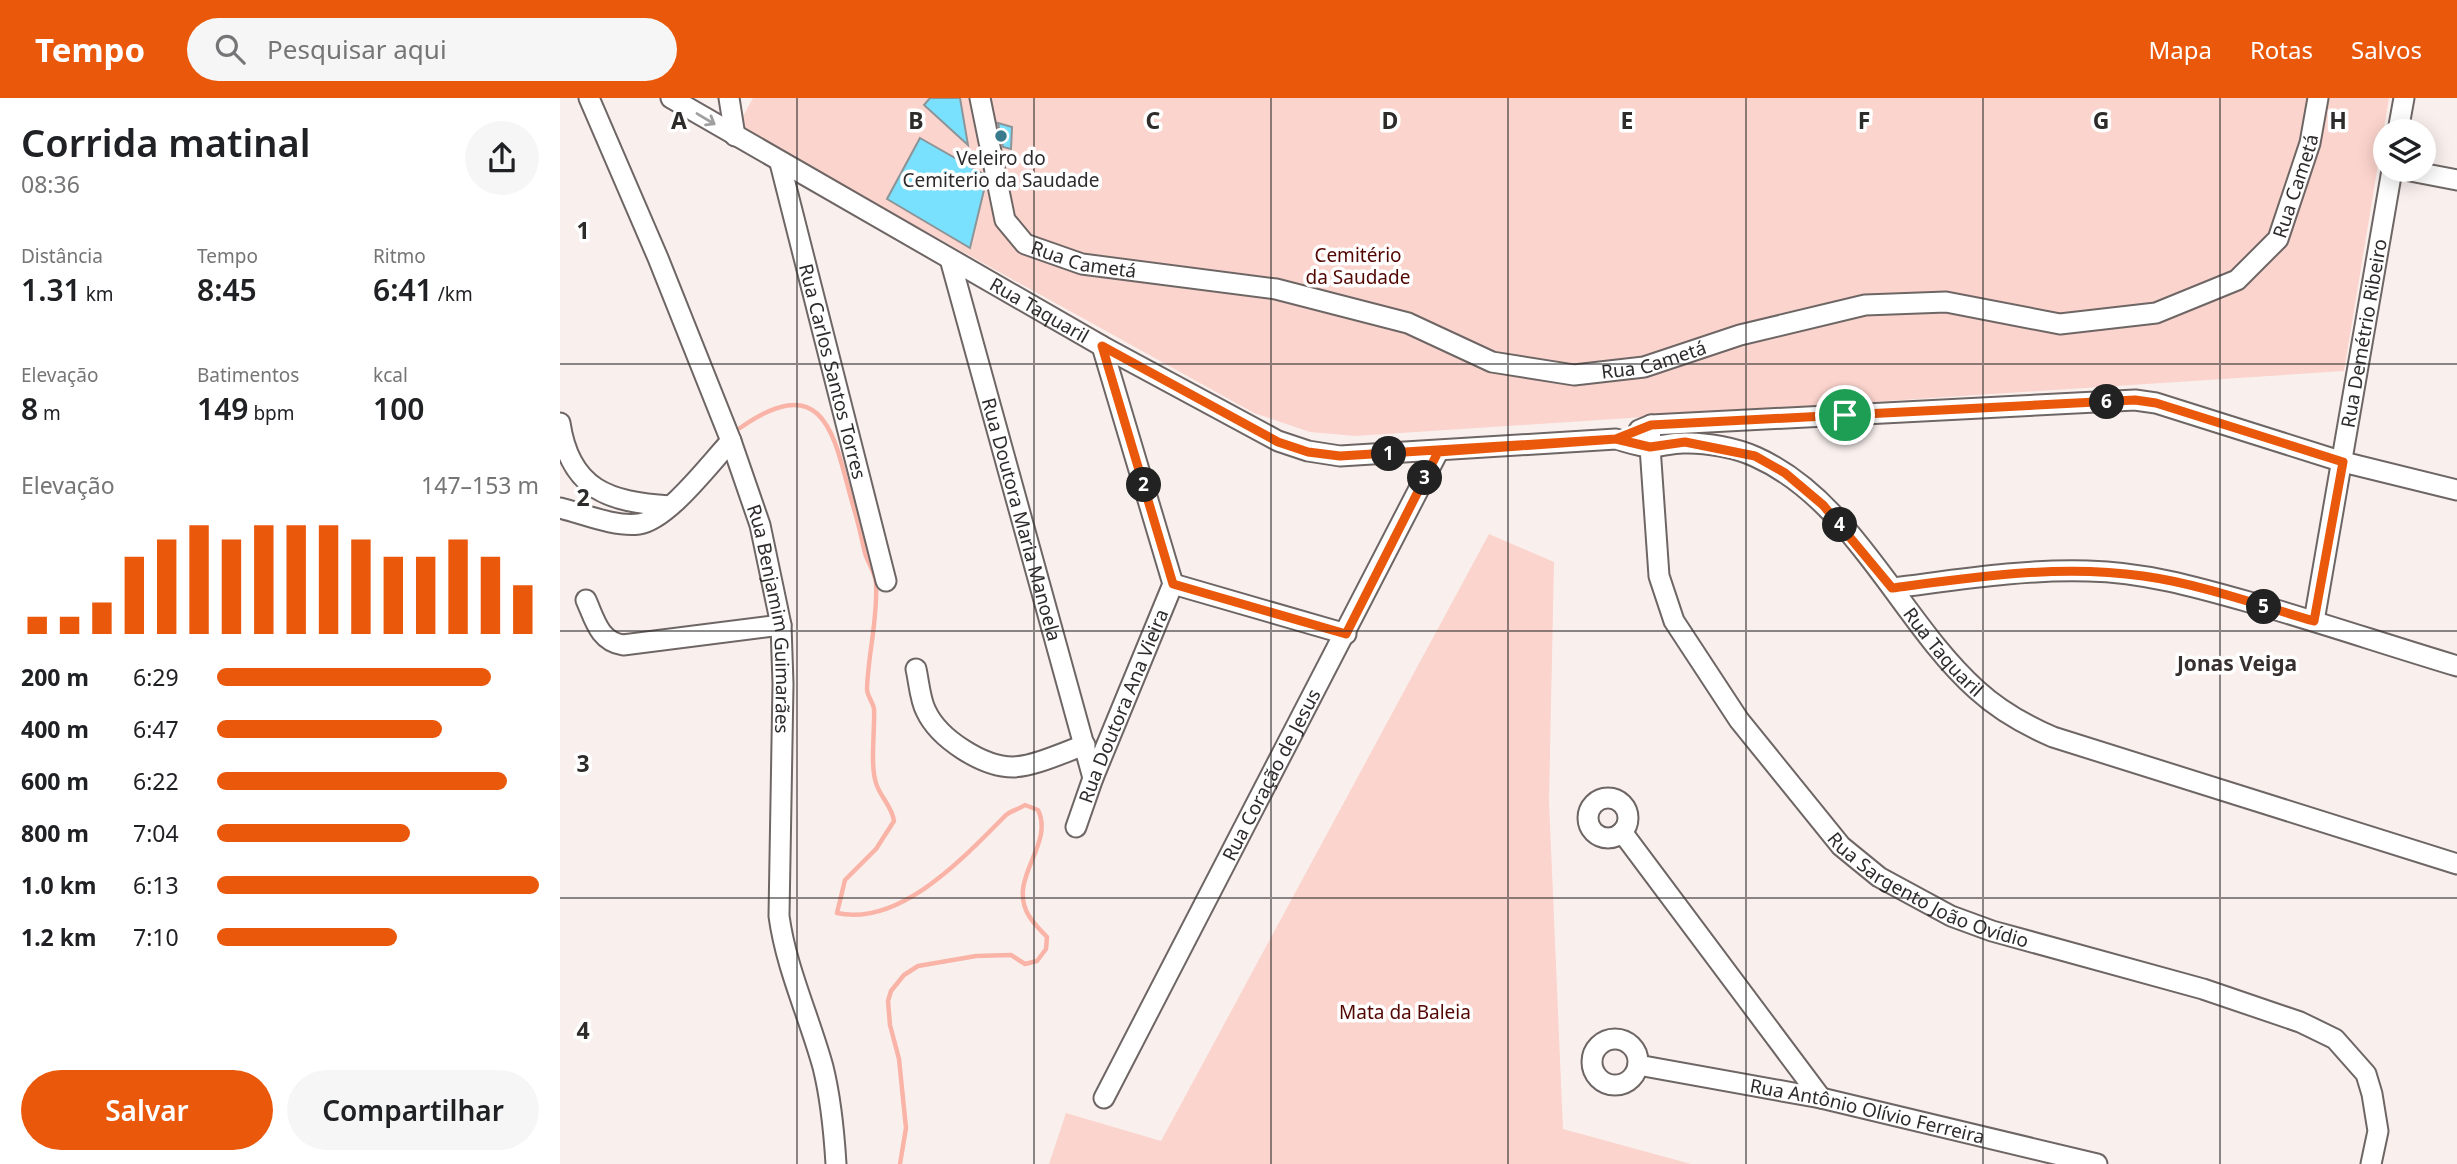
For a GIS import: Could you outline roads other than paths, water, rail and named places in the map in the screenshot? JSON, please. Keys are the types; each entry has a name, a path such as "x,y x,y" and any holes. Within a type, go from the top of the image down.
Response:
{"street":[{"name":"Rua Benjamim Guimarães","path":"589,98 658,258 731,441 760,525 780,625 783,684 779,916 783,942 823,1067 833,1112 836,1164"},
{"path":"729,98 735,136"},
{"name":"Rua Cametá","path":"980,98 1005,220 1025,244 1082,264 1276,289 1408,323 1492,362 1574,375 1644,367 1740,335 1864,305 1946,302 2060,324 2157,313 2237,280 2278,239 2310,143 2318,98"},
{"path":"2400,119 2404,98"},
{"name":"Rua Taquaril","path":"680,99 780,163 1102,346 1278,442 1308,452 1340,456 1438,452 1616,439 1650,447 1685,442 1755,456 1785,473 1823,505 1892,588 1931,641 1975,689 2022,724 2053,737 2457,864"},
{"name":"Rua Carlos Santos Torres","path":"780,163 886,580"},
{"path":"2436,176 2457,180"},
{"name":"Rua Demétrio Ribeiro","path":"2314,621 2390,182"},
{"name":"Rua Doutora Maria Manoela","path":"950,259 1093,778"},
{"path":"1102,346 1173,584 1346,634"},
{"path":"1616,439 1651,425 2135,400 2156,403 2343,462 2457,490"},
{"path":"560,423 571,466 587,483 609,495 636,504 670,506"},
{"name":"Rua Sargento João Ovídio","path":"1651,425 1650,447 1660,576 1674,621 1739,720 1841,846 1879,877 1951,916 1992,931 2203,989 2300,1022 2335,1039 2366,1074 2372,1094 2378,1131 2371,1164"},
{"path":"560,508 616,523 641,524 670,506 731,441"},
{"name":"Rua Coração de Jesus","path":"1104,1098 1438,452"},
{"path":"1892,588 2038,571 2089,571 2162,579 2314,621 2457,666"},
{"name":"Rua Doutora Ana Vieira","path":"1076,827 1093,778 1173,584"},
{"path":"586,600 602,636 612,643 623,645 780,625"},
{"path":"916,669 926,712 948,737 974,757 992,765 1016,767 1085,745"},
{"path":"1622,832 1821,1098"},
{"name":"Rua Antônio Olívio Ferreira","path":"1638,1065 1821,1098 2096,1164"}],"waterway":[{"path":"740,428 770,411 794,405 811,409 824,422 834,440 865,553 875,579 876,610 867,689 874,709 874,776 894,821 876,849 845,880 837,913 861,914 885,909 908,899 952,867 1006,815 1025,805 1038,810 1042,823 1041,836 1023,889 1023,902 1029,916 1047,937 1046,949 1037,961 1025,964 1011,955 976,956 918,966 904,975 891,991 888,1001 890,1025 899,1059 906,1128 900,1164"}],"place":[{"name":"Veleiro do Cemiterio da Saudade","path":"1001,136"}],"district":[{"name":"Jonas Veiga","path":"2237,664"}],"park label":[{"name":"Cemitério da Saudade","path":"1358,266"},
{"name":"Mata da Baleia","path":"1405,1012"}]}
